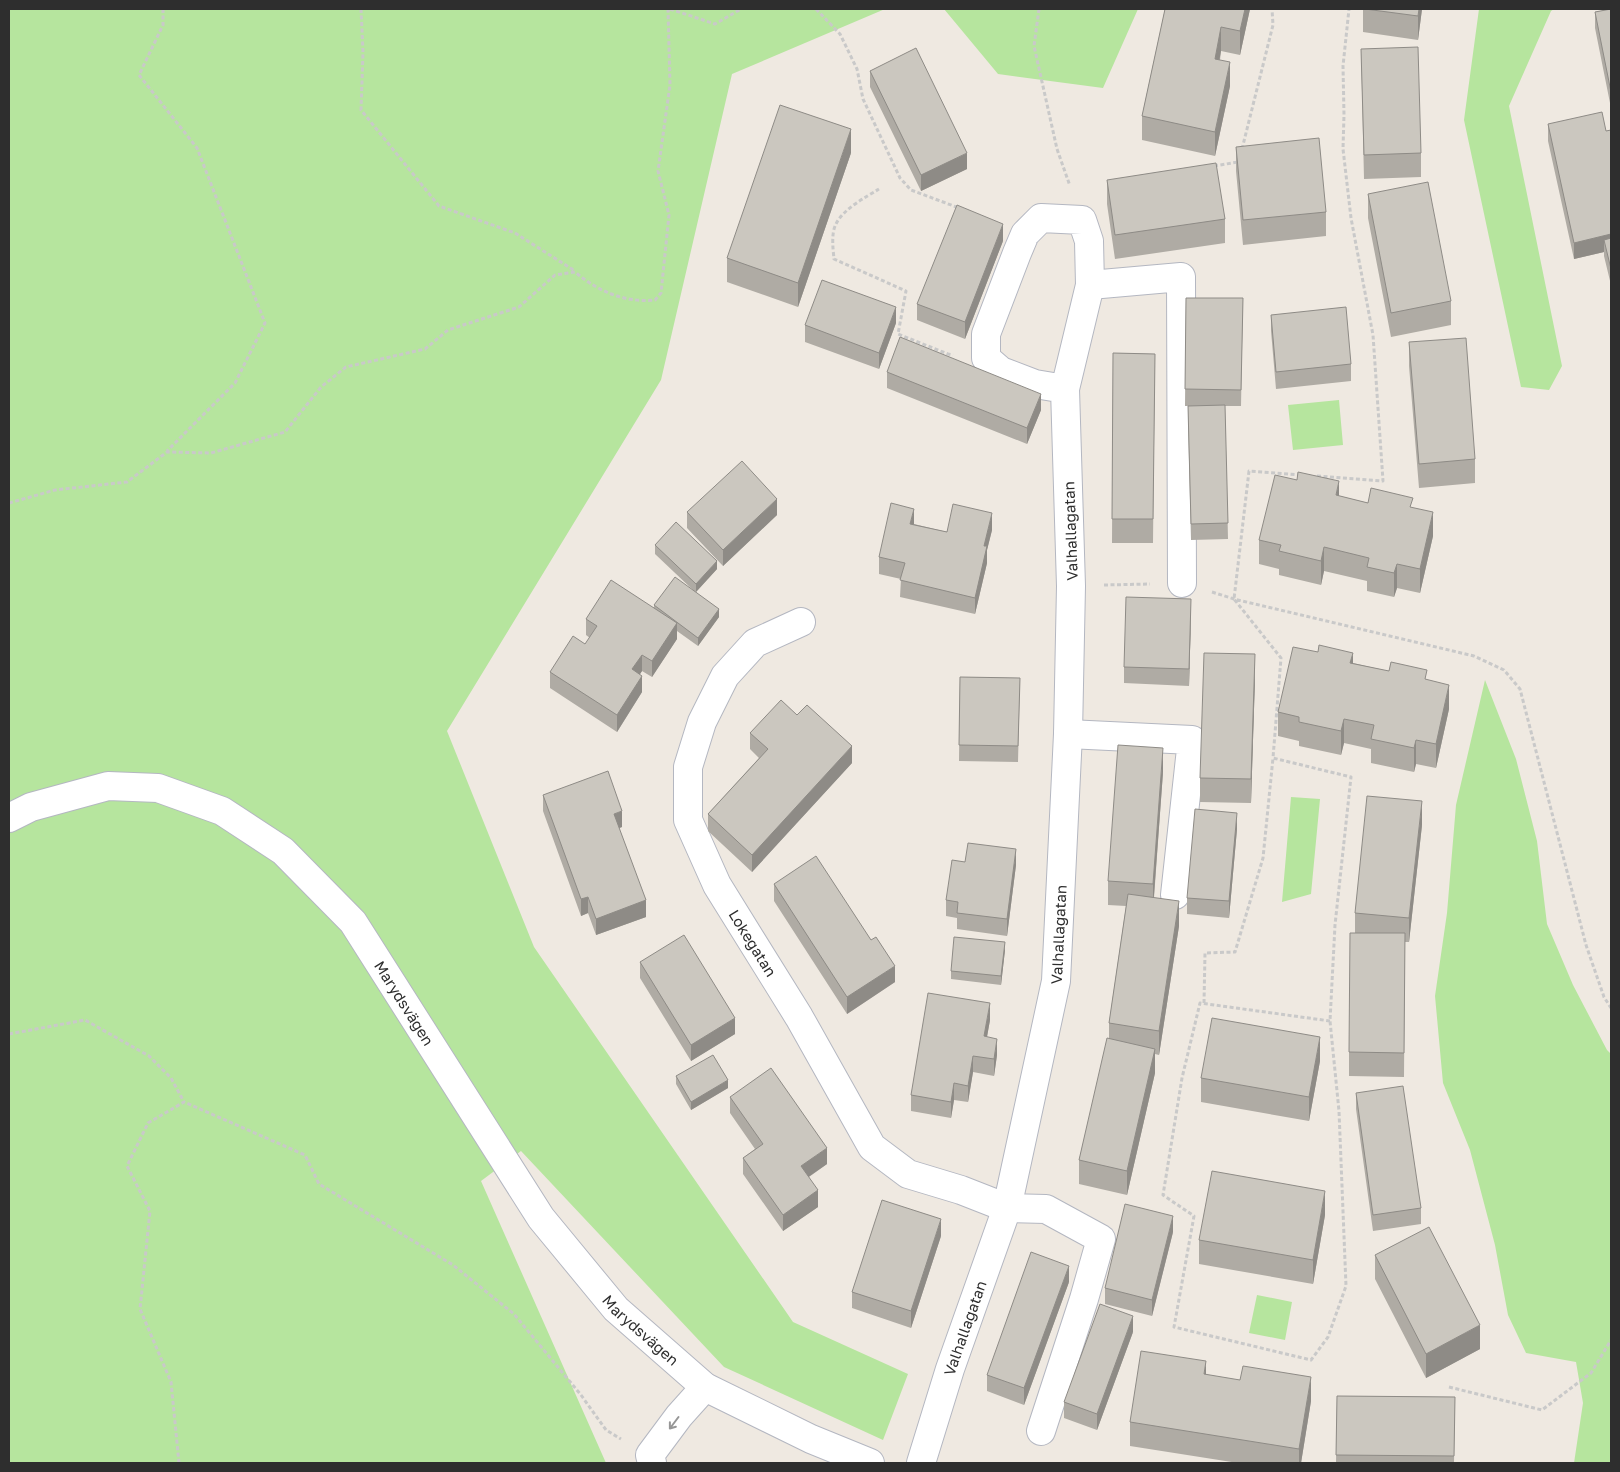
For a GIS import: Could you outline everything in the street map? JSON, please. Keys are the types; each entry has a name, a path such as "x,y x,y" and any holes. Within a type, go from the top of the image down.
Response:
{"street":[{"path":"1065,388 1035,384 1001,371 986,358 986,334 1025,234 1041,218 1082,220"},
{"name":"Valhallagatan","path":"921,1463 950,1369 1007,1208 1056,981 1068,734 1071,586 1065,388 1090,285 1089,240 1082,220"},
{"path":"1090,285 1181,277 1182,583"},
{"name":"Lokegatan","path":"801,622 755,643 725,676 702,722 688,767 688,820 717,885 798,1017 872,1147 908,1174 961,1190 1007,1208 1046,1209 1101,1239 1042,1431"},
{"path":"1068,734 1192,740 1174,895"},
{"name":"Marydsvägen","path":"9,818 31,807 108,786 158,788 222,811 283,851 353,922 541,1218 616,1309 706,1387 811,1439 870,1463"},
{"path":"651,1459 679,1416 706,1387"}],"path":[{"path":"9,503 55,490 127,482 167,452 235,383 265,323 197,148 140,75 162,25 163,9"},
{"path":"361,9 364,52 361,110 439,206 515,233 575,272 592,286 614,296 640,301 655,300 661,293 669,215 658,171 670,85 669,9 716,24 741,9"},
{"path":"816,9 840,34 857,69 863,99 900,178 911,190 963,210"},
{"path":"1039,9 1034,46 1058,149 1082,220"},
{"path":"1210,166 1238,162 1273,25 1272,9"},
{"path":"1316,476 1383,481 1373,335 1352,218 1343,149 1343,66 1349,9"},
{"path":"879,189 855,203 836,224 833,242 834,259 906,291 898,334 948,354 986,358"},
{"path":"167,452 211,453 285,432 321,387 346,367 425,349 448,330 519,307 555,275 575,272"},
{"path":"1204,1003 1205,953 1235,952 1263,858 1273,758 1281,658 1234,599 1249,471 1307,476"},
{"path":"1234,599 1474,656 1504,670 1520,689 1586,945 1604,997 1611,1008"},
{"path":"1273,758 1351,777 1335,926 1330,1021 1339,1111 1346,1286 1328,1337 1312,1360 1174,1327 1194,1216 1163,1195 1182,1078 1200,1003 1330,1021"},
{"path":"9,1034 85,1020 149,1056 171,1078 184,1102 305,1155 319,1184 453,1265 514,1314 581,1395 606,1430 651,1459"},
{"path":"179,1463 171,1382 140,1309 150,1211 127,1166 148,1123 184,1102"},
{"path":"1449,1387 1542,1410 1590,1373 1611,1340"}],"green space":[{"path":"9,9 885,9 732,74 661,380 447,731 534,947 793,1322 908,1374 883,1440 724,1367 521,1151 481,1181 606,1463 9,1463"},
{"path":"944,9 1138,9 1103,88 998,74"},
{"path":"1479,9 1554,9 1551,11 1509,106 1562,366 1549,390 1521,387 1464,120"},
{"path":"1339,400 1343,445 1293,450 1288,405"},
{"path":"1485,680 1516,759 1537,841 1547,924 1573,985 1607,1050 1611,1054 1611,1463 1574,1463 1583,1403 1576,1362 1526,1353 1508,1315 1495,1245 1470,1150 1443,1083 1435,996 1447,913 1456,805"},
{"path":"1291,797 1320,799 1311,894 1282,902"},
{"path":"1257,1295 1292,1302 1285,1340 1249,1333"}],"building":[{"path":"1165,9 1245,9 1240,31 1221,27 1215,59 1230,62 1215,132 1142,116"},
{"path":"1365,9 1419,9 1418,16"},
{"path":"1611,9 1611,92 1595,12"},
{"path":"1418,47 1421,153 1364,155 1361,49"},
{"path":"916,48 967,153 921,175 870,71"},
{"path":"780,105 851,129 798,283 727,258"},
{"path":"1602,112 1606,131 1611,130 1611,234 1574,243 1548,124"},
{"path":"1319,138 1326,212 1243,220 1236,147"},
{"path":"1216,163 1225,219 1115,235 1107,180"},
{"path":"1428,182 1451,301 1391,313 1368,194"},
{"path":"957,205 1003,224 965,322 917,304"},
{"path":"1611,238 1611,269 1604,240"},
{"path":"822,280 896,307 879,353 805,325"},
{"path":"1186,298 1243,298 1241,390 1185,389"},
{"path":"1346,307 1351,364 1276,372 1271,315"},
{"path":"900,337 1041,394 1027,428 887,372"},
{"path":"1466,338 1475,459 1419,464 1409,342"},
{"path":"1113,353 1155,354 1153,519 1112,519"},
{"path":"1225,405 1228,523 1191,524 1188,406"},
{"path":"742,461 777,499 723,550 687,512"},
{"path":"1298,472 1339,481 1336,495 1368,503 1371,488 1413,498 1410,507 1433,512 1420,569 1397,564 1394,573 1367,567 1369,558 1324,547 1321,561 1279,551 1281,545 1259,540 1275,475 1297,480"},
{"path":"891,503 914,509 910,524 947,532 953,504 992,513 984,546 987,546 975,598 900,580 905,563 879,557"},
{"path":"676,522 717,561 696,584 655,545"},
{"path":"675,577 719,609 698,638 654,605"},
{"path":"611,580 677,623 652,661 642,655 632,669 642,676 617,715 550,672 573,636 585,644 597,626 586,619"},
{"path":"1126,597 1191,599 1189,669 1124,667"},
{"path":"1319,645 1353,653 1350,663 1389,671 1391,662 1427,670 1425,679 1449,685 1436,744 1416,740 1414,748 1371,739 1374,725 1344,719 1341,731 1299,722 1299,717 1278,712 1293,647 1318,652"},
{"path":"1204,653 1255,654 1251,779 1200,778"},
{"path":"960,677 1020,678 1018,746 959,745"},
{"path":"781,700 797,715 807,705 852,746 752,855 708,814 768,749 750,733"},
{"path":"1118,745 1163,748 1153,884 1108,881"},
{"path":"608,771 622,811 614,814 646,900 596,919 588,897 581,899 543,795"},
{"path":"1367,796 1422,801 1409,918 1355,913"},
{"path":"1195,809 1237,813 1229,901 1187,898"},
{"path":"968,843 1016,849 1007,919 957,913 958,902 946,900 952,860 965,862"},
{"path":"816,856 871,940 876,937 895,966 847,997 774,884"},
{"path":"1128,894 1179,901 1159,1031 1109,1023"},
{"path":"1350,933 1405,933 1404,1053 1349,1052"},
{"path":"684,935 735,1018 691,1045 640,962"},
{"path":"954,937 1005,942 1001,976 951,971"},
{"path":"928,993 990,1003 984,1036 997,1039 994,1059 973,1056 968,1086 954,1083 951,1102 911,1095"},
{"path":"1212,1018 1320,1037 1309,1097 1201,1078"},
{"path":"1107,1038 1155,1049 1127,1171 1079,1160"},
{"path":"713,1055 728,1080 691,1102 676,1076"},
{"path":"771,1068 827,1148 801,1166 818,1190 783,1215 743,1158 763,1144 730,1097"},
{"path":"1403,1086 1421,1208 1373,1215 1356,1093"},
{"path":"1212,1171 1325,1191 1313,1260 1199,1240"},
{"path":"882,1200 941,1219 911,1311 852,1292"},
{"path":"1125,1204 1173,1216 1152,1300 1105,1288"},
{"path":"1429,1227 1480,1325 1426,1354 1375,1255"},
{"path":"1031,1252 1069,1266 1024,1388 987,1375"},
{"path":"1100,1304 1133,1316 1097,1414 1064,1402"},
{"path":"1141,1351 1206,1361 1204,1374 1240,1380 1243,1366 1311,1377 1299,1449 1130,1422"},
{"path":"1337,1396 1455,1397 1454,1456 1336,1455"}]}
